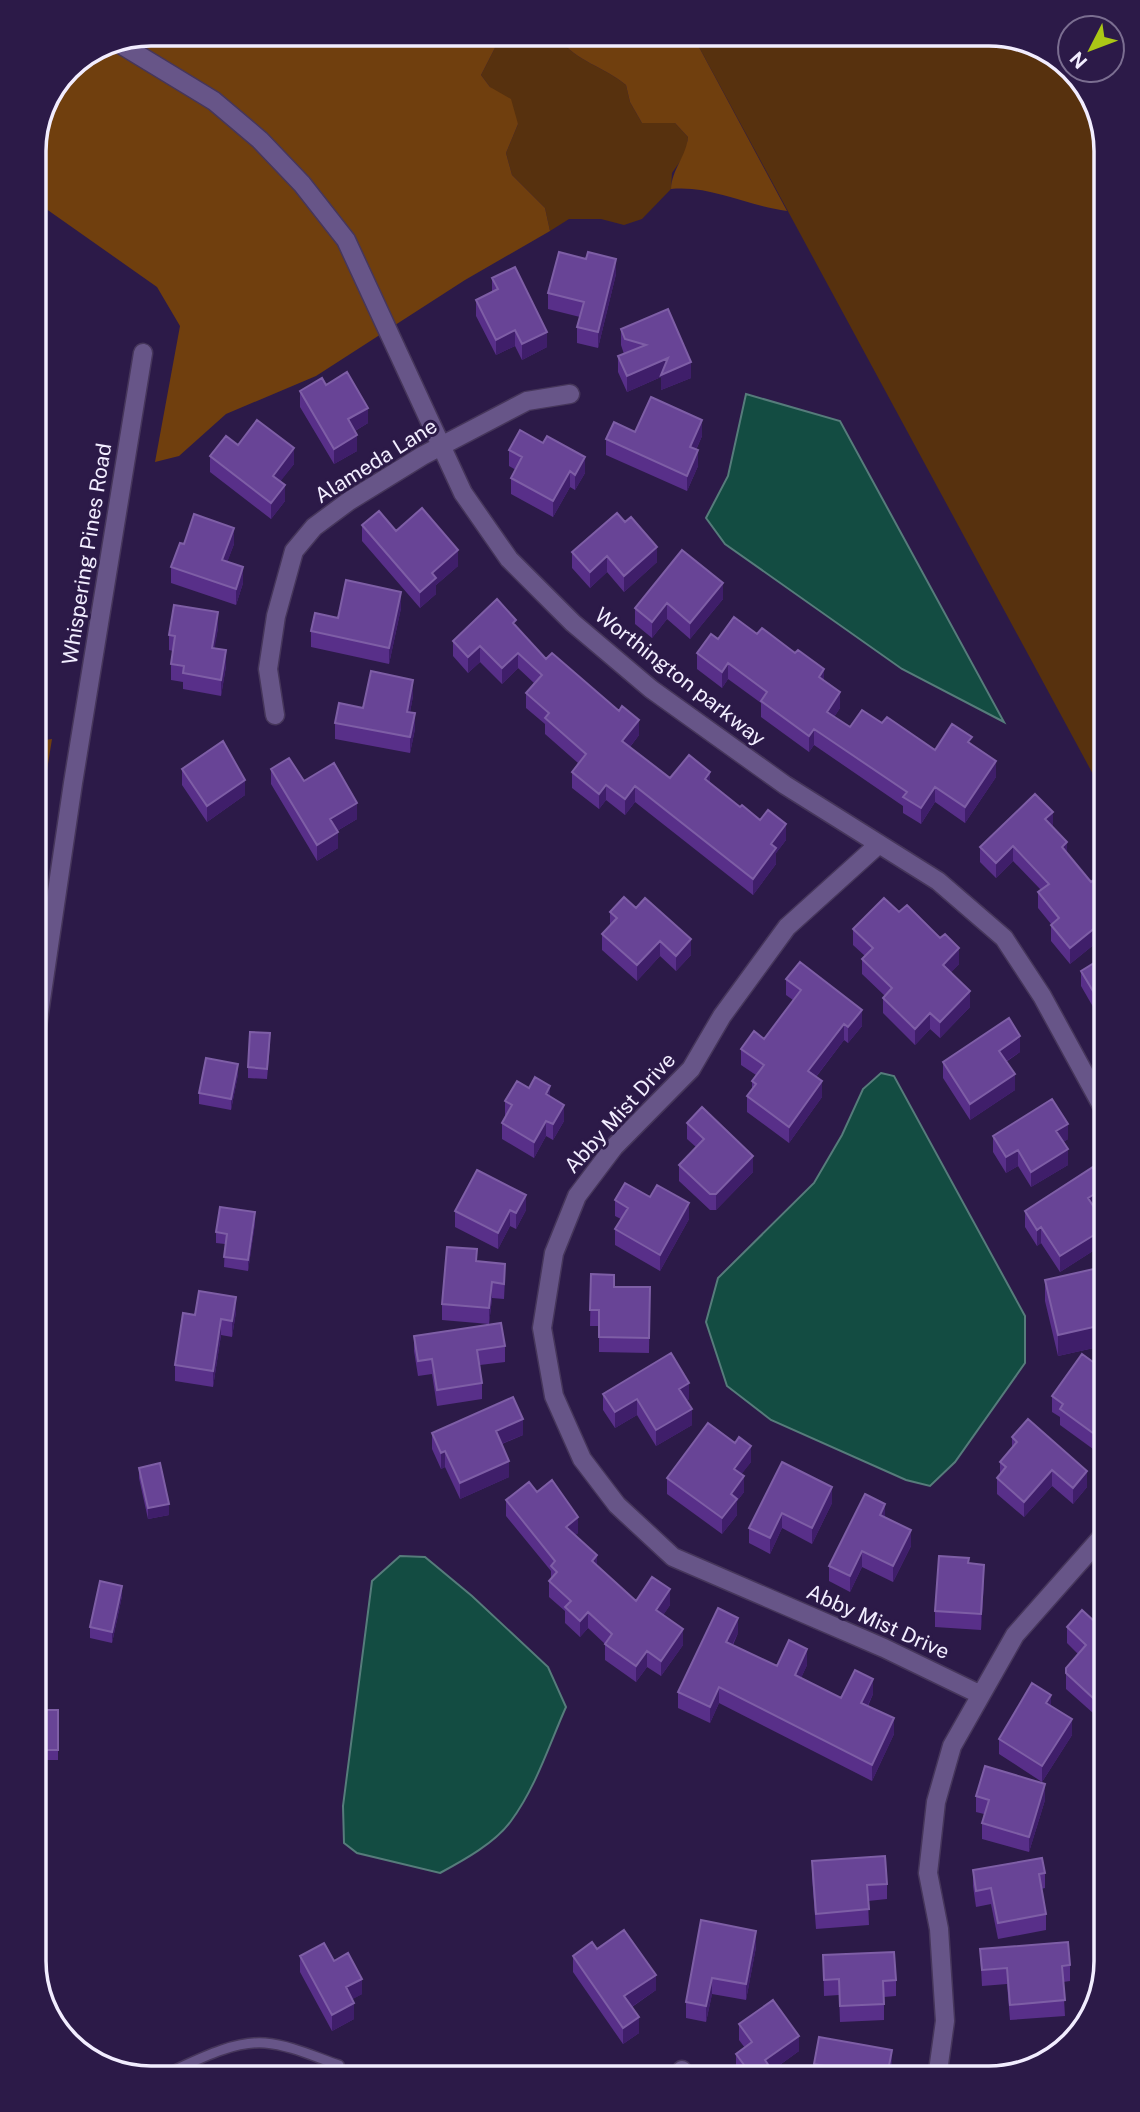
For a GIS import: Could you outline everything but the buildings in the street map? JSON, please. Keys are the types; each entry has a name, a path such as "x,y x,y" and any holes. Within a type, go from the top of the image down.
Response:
{"street":[{"name":"Worthington parkway","path":"128,49 215,101 260,140 302,184 346,240 463,493 509,559 573,623 651,689 785,785 938,881 1004,938 1042,996 1094,1091"},
{"name":"Whispering Pines Road","path":"46,966 143,353"},
{"name":"Alameda Lane","path":"275,715 268,669 276,616 294,551 314,527 349,500 527,401 570,394"},
{"name":"Abby Mist Drive","path":"879,844 787,927 761,958 691,1069 614,1147 577,1196 554,1253 542,1328 554,1396 582,1459 617,1505 673,1557 884,1648 981,1695"},
{"path":"939,2066 945,2021 939,1929 928,1873 936,1802 951,1746 1016,1635 1094,1546"}],"lane":[{"path":"188,2066 244,2044 264,2043 287,2047 339,2065"}],"shaded area":[{"path":"150,46 496,46 481,75 490,87 511,99 518,124 506,153 512,175 545,208 550,231 465,280 316,376 226,414 179,456 155,462 180,326 157,287 46,209 46,144 53,110 76,76 92,63 110,53"},
{"path":"496,46 566,46 626,85 630,102 642,123 675,123 688,137 686,153 672,173 671,189 642,219 624,225 601,219 569,219 550,231 545,208 512,175 506,153 518,124 481,75"},
{"path":"566,46 698,46 787,211 700,190 671,189 688,137 675,123 642,123 630,102 626,85"},
{"path":"698,46 996,46 1023,51 1056,69 1056,84 1071,84 1073,87 1087,110 1094,150 1094,776"},
{"path":"746,394 840,421 1004,722 902,669 725,544 706,518 728,476"},
{"path":"52,739 46,776 46,740"},
{"path":"881,1073 894,1076 1025,1316 1025,1363 955,1462 930,1486 906,1480 771,1420 727,1386 706,1322 718,1278 814,1183 842,1135 863,1089"},
{"path":"400,1556 425,1557 472,1596 548,1667 566,1707 535,1780 511,1821 488,1844 440,1873 357,1853 344,1843 343,1806 372,1581"}]}
